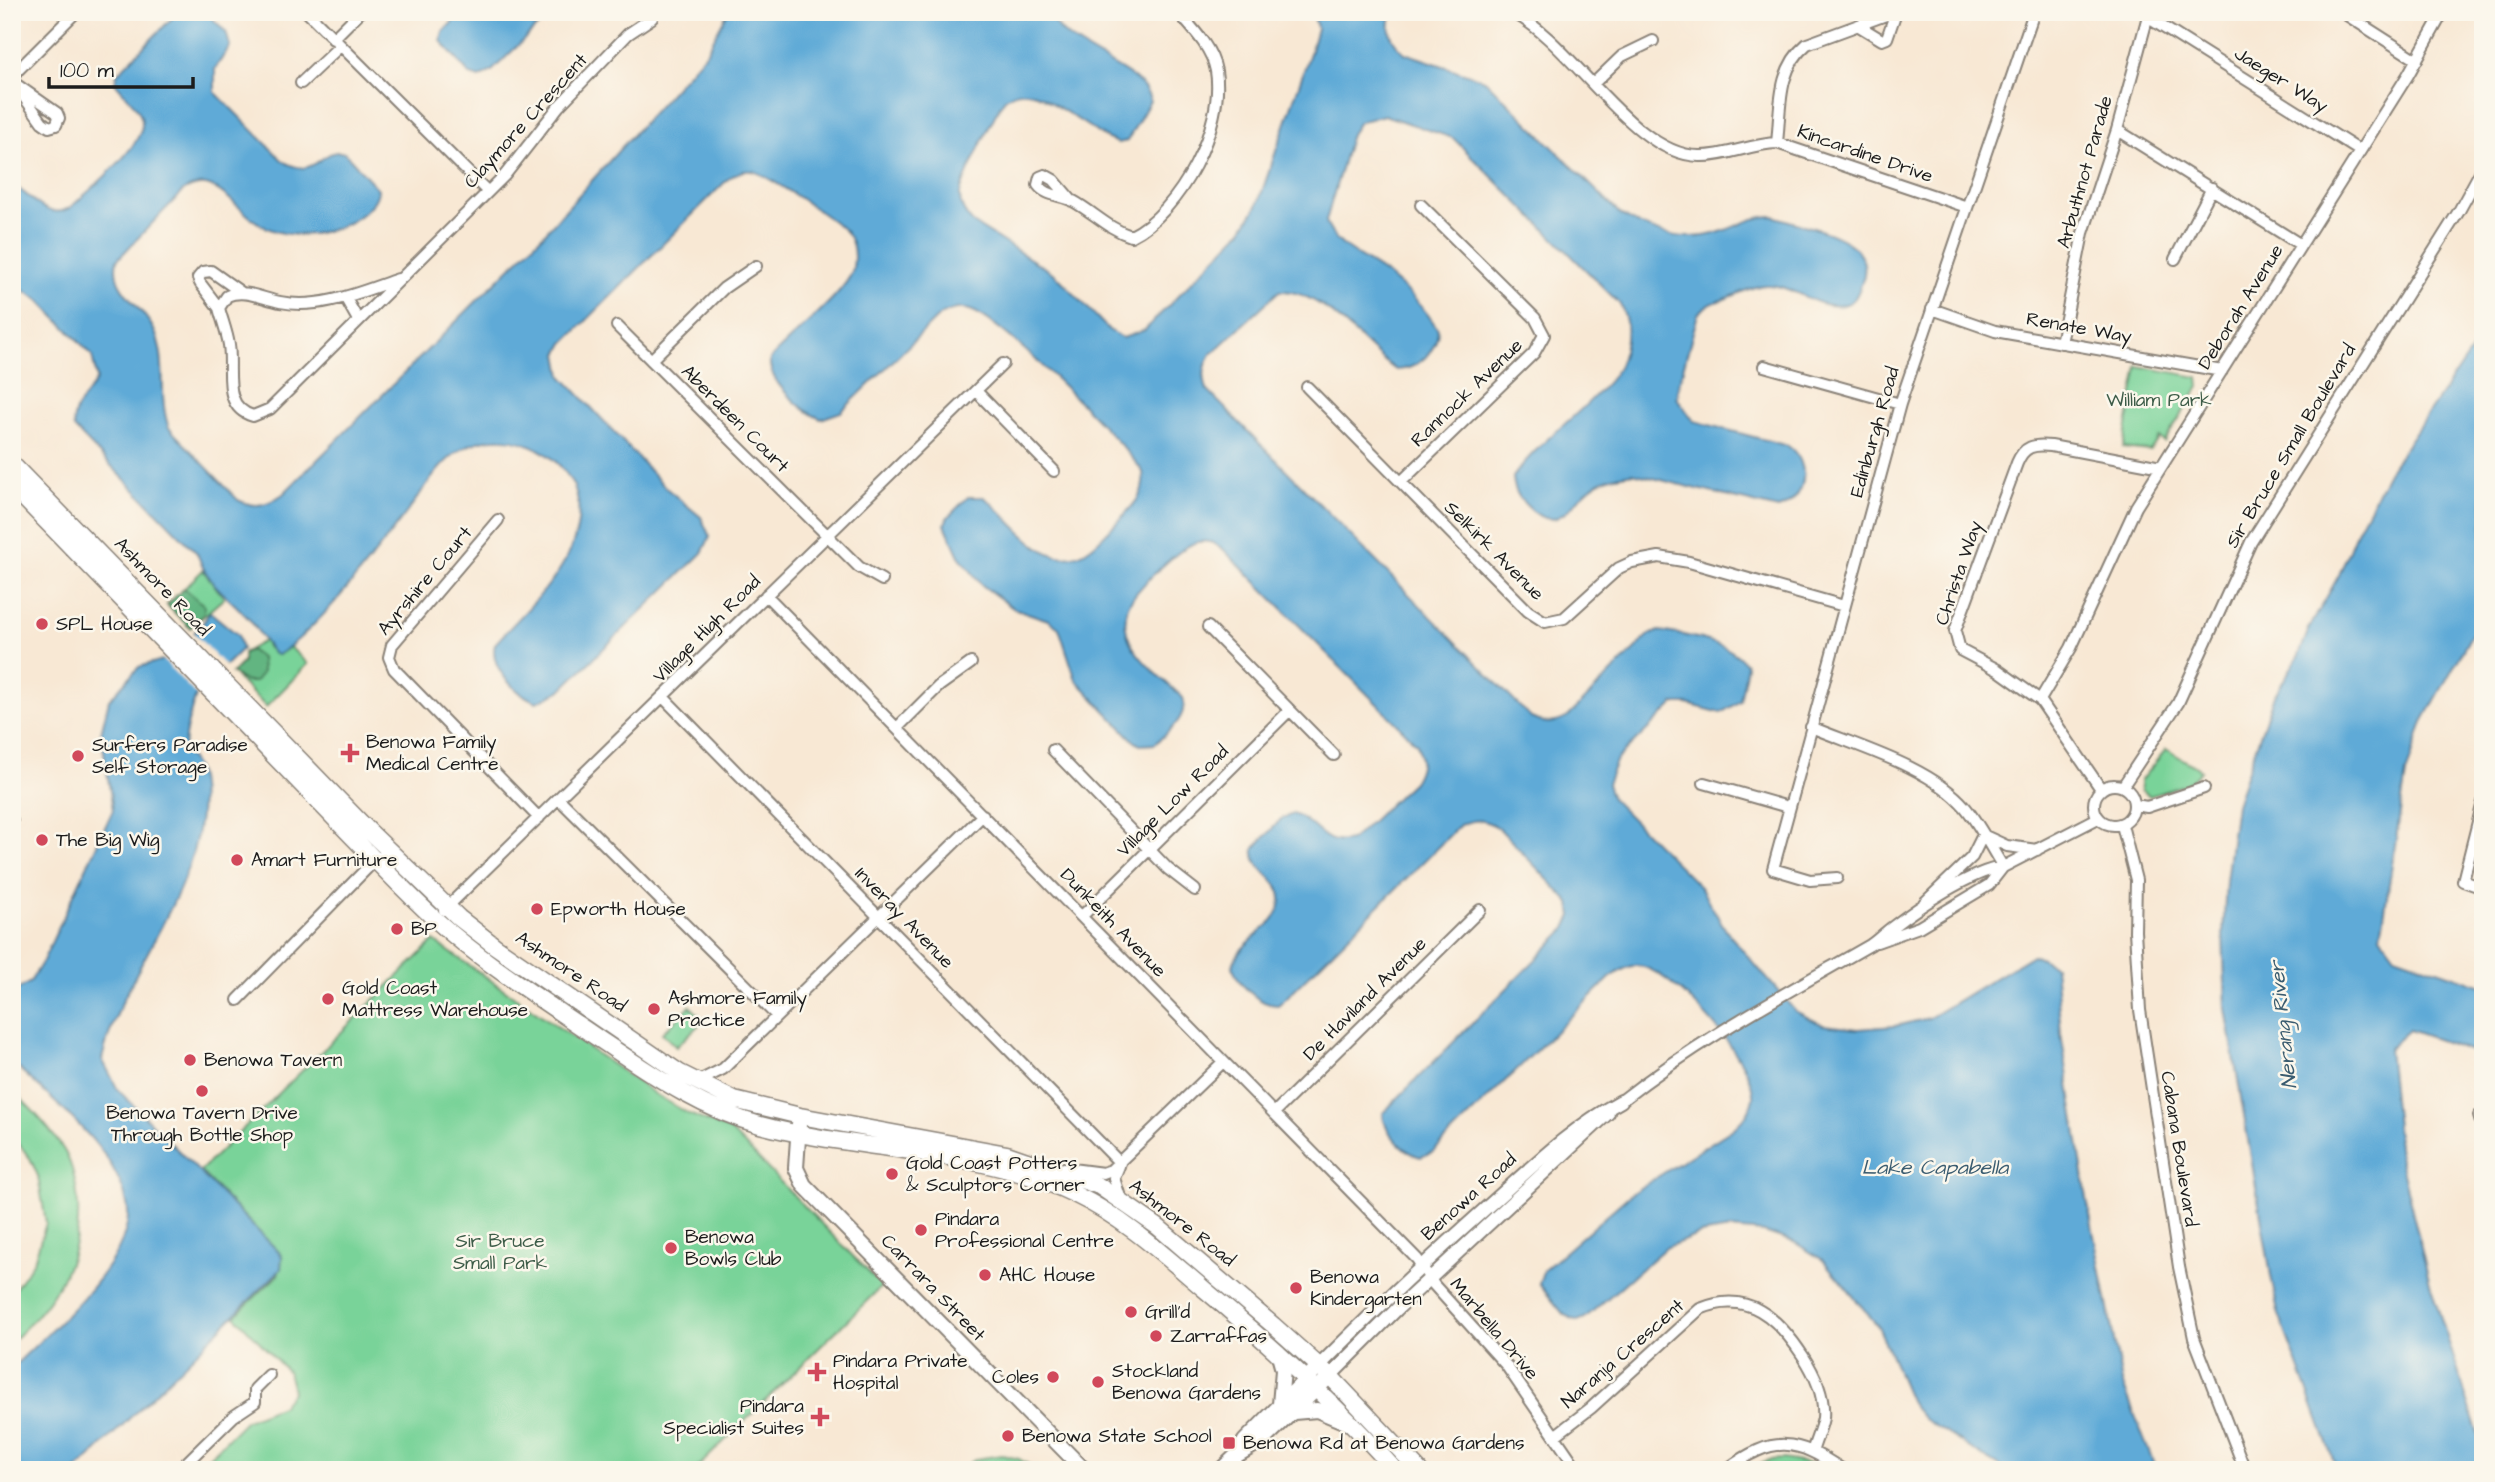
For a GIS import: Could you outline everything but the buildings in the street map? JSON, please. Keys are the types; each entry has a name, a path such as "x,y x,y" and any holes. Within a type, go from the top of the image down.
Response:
{"main road":[{"name":"Ashmore Road","path":"12,464 228,685 435,919 493,965 671,1087 727,1114 798,1134 1006,1170 1057,1185 1111,1214 1278,1352 1359,1429 1395,1470"},
{"name":"Ashmore Road","path":"12,486 217,698 380,854 495,946 695,1082 734,1100 800,1116 1007,1154 1100,1186 1158,1227 1325,1371 1419,1470"},
{"path":"152,631 159,613"},
{"name":"Carrara Street","path":"800,1116 796,1168 804,1185 1084,1470"},
{"path":"1278,1352 1283,1370 1287,1409 1317,1410 1359,1429"},
{"name":"Benowa Road","path":"1221,1470 1237,1455 1245,1441 1287,1409 1325,1371"}],"street":[{"path":"14,80 33,55 76,12"},
{"path":"306,12 487,191"},
{"path":"301,83 337,43 360,12"},
{"path":"1072,201 1119,232 1131,236 1144,230 1190,178 1202,151 1217,99 1216,69 1202,40 1178,12"},
{"name":"Kincardine Drive","path":"1512,12 1543,33 1648,138 1680,154 1715,155 1755,144 1777,143 1967,207"},
{"path":"1777,143 1786,68 1791,60 1807,44 1895,12"},
{"path":"1859,26 1882,40 1887,38 1895,12"},
{"name":"Edinburgh Road","path":"1838,878 1810,880 1773,869 1900,404 2034,12"},
{"path":"2342,12 2417,60"},
{"name":"Deborah Avenue","path":"2040,700 2071,648 2125,528 2417,60 2443,12"},
{"name":"Arbuthnot Parade","path":"2061,343 2083,233 2117,130 2148,15"},
{"name":"Jaeger Way","path":"2148,15 2360,151"},
{"name":"Claymore Crescent","path":"398,279 345,297 317,303 282,303 242,293 211,271 203,272 198,278 219,308 229,343 231,393 239,409 253,416 270,409 505,175 559,107 628,34 652,18"},
{"path":"1593,84 1622,56 1653,41"},
{"path":"12,63 33,55"},
{"path":"2117,130 2301,245"},
{"name":"Sir Bruce Small Boulevard","path":"2123,786 2178,703 2251,542 2459,211 2483,167"},
{"path":"2175,259 2196,214 2212,188"},
{"name":"Rannock Avenue","path":"1401,482 1534,353 1544,335 1535,318 1420,205"},
{"path":"651,360 724,288 756,266"},
{"path":"219,308 227,296 242,293"},
{"path":"345,297 358,320"},
{"name":"Renate Way","path":"1931,309 1995,331 2222,371"},
{"name":"Aberdeen Court","path":"617,326 859,567 882,580"},
{"name":"Village High Road","path":"435,919 1003,364"},
{"path":"1764,366 1900,404"},
{"name":"Selkirk Avenue","path":"1307,387 1528,611 1545,622 1564,618 1619,568 1659,557 1689,562 1844,606"},
{"path":"976,391 1054,471"},
{"name":"Christa Way","path":"2102,789 2040,700 1998,670 1964,652 1954,635 2019,457 2028,447 2038,445 2161,467"},
{"name":"Ayrshire Court","path":"498,520 392,645 389,657 394,669 539,818"},
{"name":"Dunkeith Avenue","path":"766,595 1423,1265 1432,1279"},
{"path":"1208,627 1334,755"},
{"path":"898,727 939,686 971,663"},
{"name":"Inveray Avenue","path":"663,697 1120,1163"},
{"name":"Village Low Road","path":"1082,916 1289,711"},
{"path":"1811,727 1939,784 1965,808 2003,867"},
{"path":"1053,750 1149,850 1195,890"},
{"path":"1704,783 1788,807"},
{"path":"2123,786 2132,794 2135,805 2130,818 2122,825 2111,825 2098,818 2094,800 2102,789 2123,786"},
{"path":"2135,805 2147,807 2204,788"},
{"path":"559,799 777,1016"},
{"path":"2483,802 2463,881 2483,888"},
{"path":"695,1082 703,1082 723,1069 983,815"},
{"name":"Benowa Road","path":"1325,1371 1432,1279 1621,1101 1664,1067 1791,987 1873,943 1921,908 1983,872 2003,867 2081,830 2098,818"},
{"path":"12,821 12,829"},
{"name":"Cabana Boulevard","path":"2122,825 2136,880 2135,931 2140,1010 2179,1266 2194,1338 2245,1470"},
{"path":"1983,835 2007,846 2037,850"},
{"path":"1921,908 1926,899 1972,857 1983,835"},
{"path":"238,1000 380,854"},
{"name":"Benowa Road","path":"1873,943 1919,927 1989,885 2003,867"},
{"name":"De Haviland Avenue","path":"1274,1113 1480,910"},
{"path":"1038,1163 1103,1173 1120,1163 1223,1062"},
{"path":"723,1069 724,1086 734,1100"},
{"name":"Benowa Road","path":"1325,1371 1423,1265 1589,1118 1621,1101"},
{"path":"2479,1116 2483,1129"},
{"path":"1120,1163 1114,1178 1122,1202"},
{"name":"Marbella Drive","path":"1432,1279 1506,1365 1578,1470"},
{"name":"Naranja Crescent","path":"1556,1435 1591,1408 1700,1309 1717,1302 1745,1304 1769,1315 1789,1334 1816,1376 1823,1416 1813,1449"},
{"path":"179,1470 234,1416 255,1402 255,1389 269,1375"},
{"path":"1726,1470 1757,1450 1786,1444 1813,1449 1843,1470"}],"green space":[{"name":"William Park","path":"2138,366 2198,377 2199,387 2164,442 2159,438 2150,451 2123,448"},
{"path":"203,570 224,598 190,628 167,605"},
{"path":"184,588 204,605 204,614 190,628 167,605"},
{"path":"264,641 268,648 278,655 290,647 308,664 266,707 232,673 243,662 243,653"},
{"path":"250,650 261,658 262,673 255,682 246,682 232,673 243,662 243,653"},
{"path":"2166,749 2201,770 2187,784 2150,796 2141,790 2140,781"},
{"name":"Sir Bruce Small Park","path":"434,941 655,1094 689,1114 731,1131 882,1286 695,1470 196,1470 246,1420 281,1406 293,1391 288,1372 235,1316 278,1275 282,1256 200,1171"},
{"path":"690,1006 704,1020 676,1047 662,1033"},
{"path":"12,1090 54,1135 65,1152 77,1192 78,1225 75,1245 62,1280 40,1312 12,1341 12,1293 34,1261 46,1223 38,1176 30,1158 12,1136"},
{"path":"1002,1455 1019,1459 1037,1470 959,1470 976,1459"},
{"path":"1783,1459 1811,1464 1820,1470 1748,1470 1769,1460"}],"water":[{"name":"Lake Capabella","path":"178,12 206,12 226,32 230,46 215,69 215,92 283,161 304,168 329,154 345,153 378,189 373,203 352,221 327,231 300,235 274,231 250,217 217,190 196,185 182,192 117,260 116,271 122,289 149,321 158,342 169,428 238,500 256,505 272,501 283,494 544,234 706,53 728,12 1050,12 1056,25 1069,37 1134,79 1145,89 1150,101 1127,141 1118,143 1041,96 1022,92 1009,96 988,129 960,194 963,210 973,223 1056,275 1109,330 1123,338 1145,330 1242,230 1257,206 1311,50 1317,28 1313,12 1392,12 1391,35 1405,53 1485,80 1619,213 1643,226 1668,234 1694,237 1720,232 1753,219 1773,216 1820,230 1850,244 1860,254 1864,266 1862,282 1851,302 1833,306 1785,288 1761,285 1713,303 1698,314 1678,387 1677,398 1694,421 1788,446 1796,453 1803,471 1800,490 1795,498 1778,509 1633,473 1596,484 1556,518 1548,519 1538,515 1521,500 1513,477 1536,451 1601,390 1617,369 1626,340 1623,310 1453,138 1384,115 1359,122 1351,134 1326,221 1336,239 1397,282 1428,315 1438,329 1430,352 1419,363 1396,370 1327,309 1295,293 1279,291 1211,354 1204,371 1205,385 1531,718 1550,723 1568,717 1649,635 1659,631 1720,645 1740,658 1747,666 1740,701 1721,713 1687,704 1674,704 1617,759 1607,784 1612,799 1700,887 1727,932 1795,1011 1823,1025 1858,1029 1895,1026 1929,1018 2033,955 2055,966 2061,1033 2087,1199 2122,1382 2156,1470 2005,1470 1924,1419 1912,1405 1878,1326 1823,1260 1794,1242 1764,1232 1730,1229 1700,1234 1665,1248 1585,1318 1578,1321 1564,1315 1539,1284 1544,1270 1632,1193 1733,1129 1748,1112 1753,1098 1751,1083 1728,1042 1711,1021 1673,984 1640,966 1628,967 1610,978 1433,1152 1421,1157 1402,1146 1391,1134 1383,1113 1565,930 1572,916 1570,903 1499,828 1484,821 1471,821 1460,825 1278,1005 1264,1002 1250,992 1235,973 1233,966 1243,948 1274,919 1281,900 1277,886 1257,863 1254,849 1281,819 1293,814 1334,841 1353,839 1413,782 1420,763 1417,744 1223,549 1205,541 1190,545 1170,559 1128,606 1126,623 1130,642 1159,677 1183,698 1184,705 1176,724 1155,744 1140,745 1134,741 1076,680 1059,628 1048,620 1013,608 982,585 959,556 945,525 947,518 968,497 984,497 1045,551 1060,556 1075,556 1097,542 1133,505 1140,494 1143,472 1087,409 1033,357 985,318 970,310 954,310 939,316 841,412 821,419 805,409 780,386 774,377 770,359 841,289 853,268 853,249 849,236 839,226 758,173 744,171 727,180 564,343 558,354 562,376 666,488 701,517 710,537 702,553 560,691 537,702 529,698 513,686 500,671 494,653 495,644 538,597 564,562 578,523 578,502 574,486 564,471 552,458 538,449 510,440 481,441 462,449 447,461 330,608 295,642 278,655 274,654 248,618 212,582 197,553 74,428 77,408 97,379 92,355 39,300 12,283 12,185 46,209 61,211 70,208 114,168 134,143 142,122 135,106 115,82 117,74"},
{"path":"462,12 552,12 492,71 479,78 470,75 441,41 443,32"},
{"name":"Nerang River","path":"2483,333 2483,614 2423,722 2406,774 2381,936 2395,955 2483,986 2483,1055 2409,1030 2388,1049 2399,1156 2430,1284 2483,1449 2483,1470 2337,1470 2278,1312 2271,1276 2226,1009 2223,935 2226,881 2236,804 2273,698 2299,655 2309,629 2339,575 2354,537 2390,469"},
{"path":"210,612 238,635 242,649 197,693 188,722 185,750 196,768 201,792 194,848 170,909 124,998 102,1059 118,1090 278,1251 282,1256 281,1269 77,1470 12,1470 12,1368 99,1279 123,1237 128,1209 118,1178 97,1145 12,1062 12,993 30,982 43,961 113,810 101,733 109,700 139,667 166,659 201,626"}],"pier":[{"path":"191,630 229,670 199,698 160,657"}],"place":[{"name":"SPL House","path":"42,624"},
{"name":"Benowa Family Medical Centre","path":"350,753"},
{"name":"Surfers Paradise Self Storage","path":"78,756"},
{"name":"The Big Wig","path":"42,840"},
{"name":"Amart Furniture","path":"237,860"},
{"name":"Epworth House","path":"537,909"},
{"name":"BP","path":"397,929"},
{"name":"Gold Coast Mattress Warehouse","path":"328,999"},
{"name":"Ashmore Family Practice","path":"654,1009"},
{"name":"Benowa Tavern","path":"190,1060"},
{"name":"Benowa Tavern Drive Through Bottle Shop","path":"202,1091"},
{"name":"Gold Coast Potters & Sculptors Corner","path":"892,1174"},
{"name":"Pindara Professional Centre","path":"921,1230"},
{"name":"Benowa Bowls Club","path":"671,1248"},
{"name":"AHC House","path":"985,1275"},
{"name":"Benowa Kindergarten","path":"1296,1288"},
{"name":"Grill'd","path":"1131,1312"},
{"name":"Zarraffas","path":"1156,1336"},
{"name":"Pindara Private Hospital","path":"817,1372"},
{"name":"Coles","path":"1053,1377"},
{"name":"Stockland Benowa Gardens","path":"1098,1382"},
{"name":"Pindara Specialist Suites","path":"820,1417"},
{"name":"Benowa State School","path":"1008,1436"},
{"name":"Benowa Rd at Benowa Gardens","path":"1229,1443"}]}
